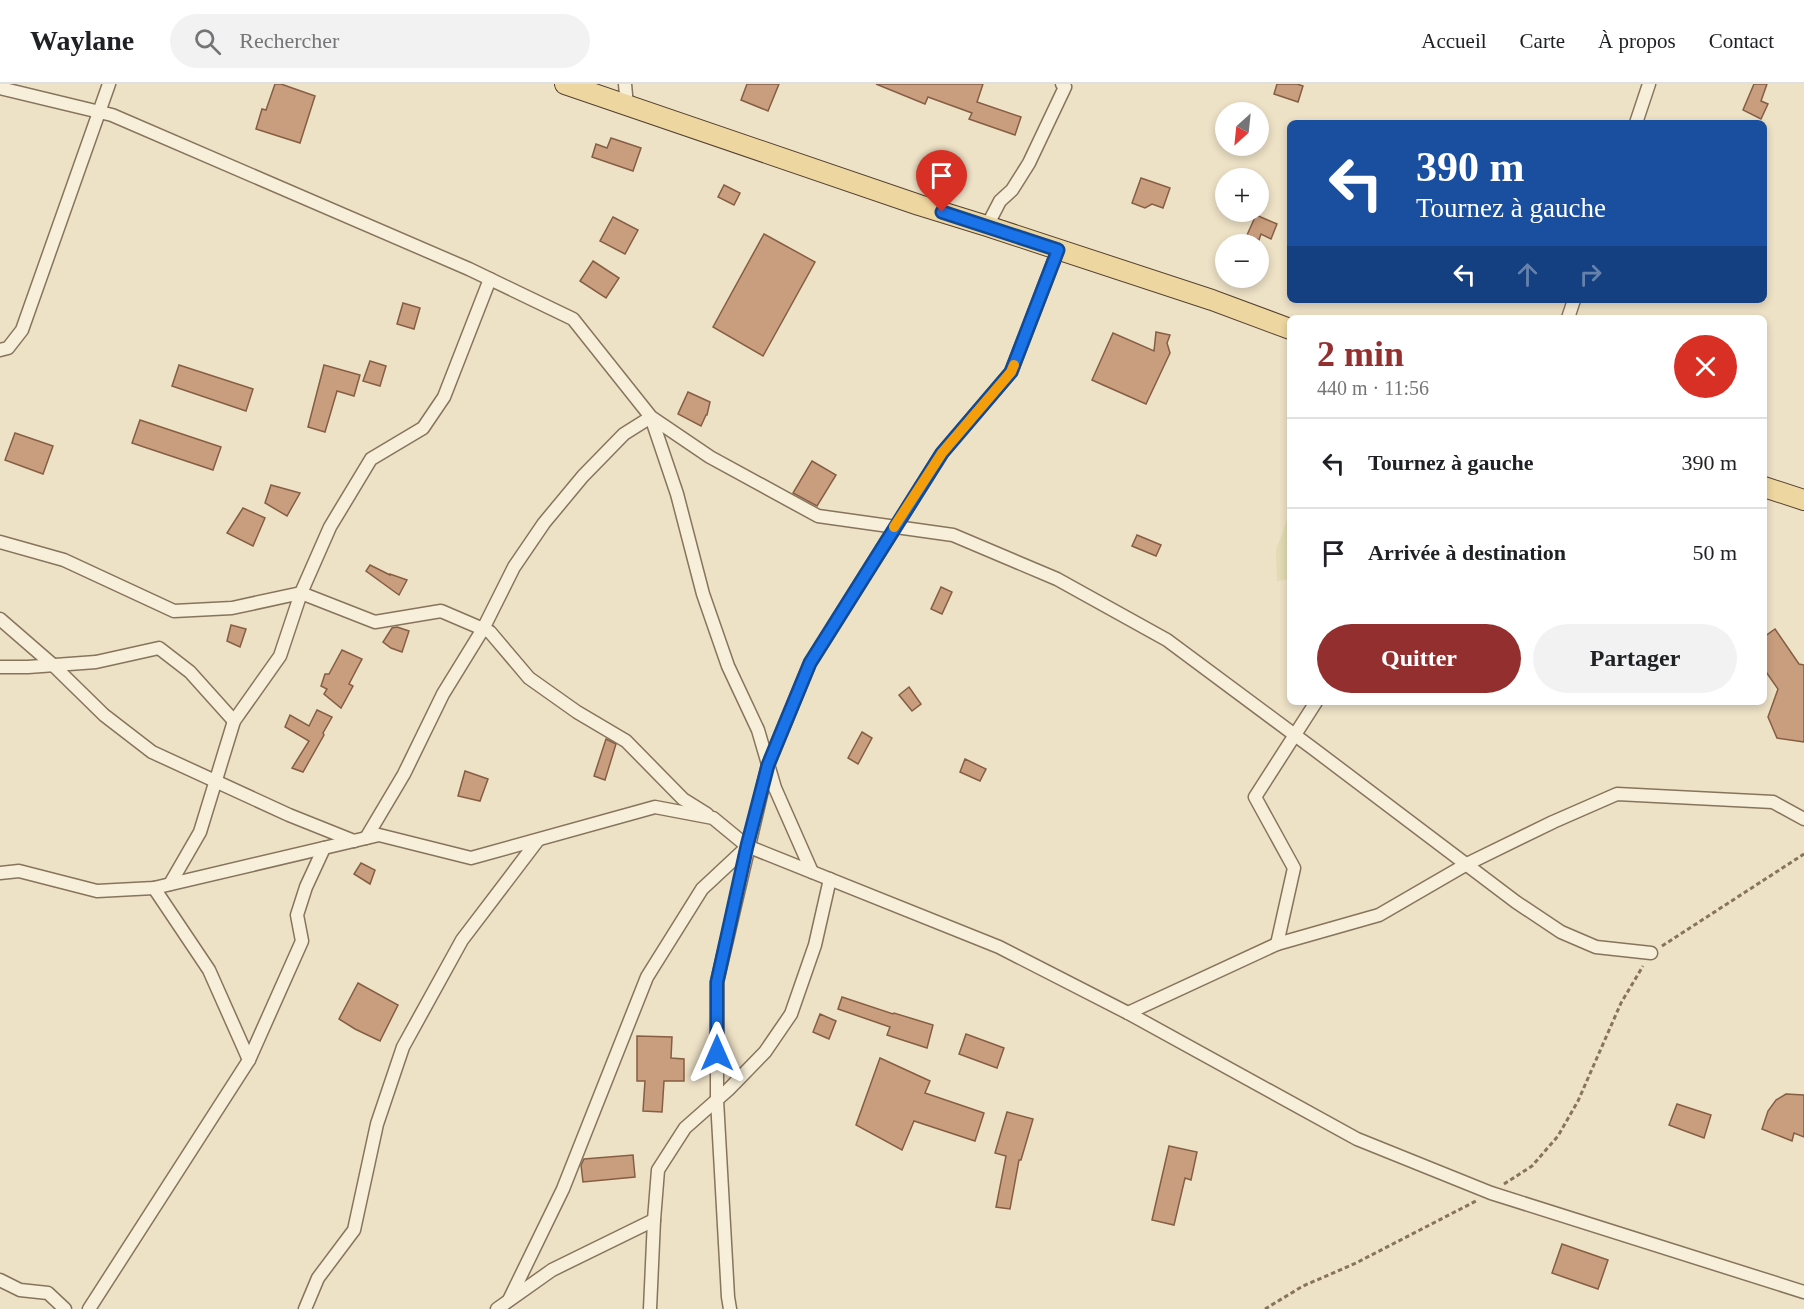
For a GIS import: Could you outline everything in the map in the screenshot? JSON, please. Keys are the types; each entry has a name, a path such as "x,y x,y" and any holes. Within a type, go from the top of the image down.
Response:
{"main road":[{"path":"565,84 908,201 1212,300 1287,328"},
{"path":"1767,488 1804,500"}],"street":[{"path":"0,350 8,348 22,330 109,84"},
{"path":"625,84 627,106"},
{"path":"1637,120 1649,84"},
{"path":"987,226 1000,201 1012,190 1029,163 1064,85"},
{"path":"0,88 112,115 320,203 573,319 651,417 710,457 818,516 953,535 1057,579 1167,640 1516,902 1561,932 1596,947 1651,953"},
{"path":"730,1309 717,1100 717,982 747,846 768,765 810,663 894,526 942,453 1011,372 1058,250"},
{"path":"170,884 200,832 234,721 280,656 300,593 330,527 371,459 423,428 444,397 490,279"},
{"path":"360,840 404,774 442,694 483,629 514,567 544,523 624,434 651,417"},
{"path":"651,417 677,494 702,594 728,666 758,730 775,788 812,872"},
{"path":"0,542 64,560 174,611 232,608 300,593 375,622 441,611 490,632 530,678 577,712 626,741 683,799 713,818 747,846 999,947 1128,1013 1358,1139 1491,1193 1804,1292"},
{"path":"0,619 53,665 104,715 152,752 289,814 360,840"},
{"path":"0,667 96,662 159,648 190,672 234,721"},
{"path":"1277,944 1294,868 1255,797 1314,705"},
{"path":"1128,1013 1277,944 1379,915 1467,864 1617,794 1773,801 1804,819"},
{"path":"0,873 19,871 97,891 153,888 379,835 471,858 655,807 713,818"},
{"path":"305,1309 318,1278 354,1230 377,1124 404,1047 462,940 538,840"},
{"path":"509,1301 563,1189 647,977 702,889 747,846"},
{"path":"88,1309 249,1060 302,941 297,915 306,887 324,848"},
{"path":"650,1309 657,1170 685,1128 765,1052 791,1014 815,945 830,879"},
{"path":"153,888 210,970 249,1060"},
{"path":"497,1309 552,1270 654,1220"},
{"path":"0,1280 20,1290 48,1293 65,1309"}],"path":[{"path":"1265,1309 1303,1286 1356,1263 1491,1193 1532,1166 1558,1136 1578,1101 1621,1003 1651,953 1804,854"}],"shaded area":[{"path":"1287,520 1287,579 1277,581 1276,550"}],"building":[{"path":"275,84 315,96 300,143 256,129 262,109 266,110"},
{"path":"747,84 779,84 768,111 741,100"},
{"path":"876,84 983,84 977,102 1021,117 1015,135 969,119 972,113 928,97 925,104"},
{"path":"1277,84 1303,86 1298,102 1274,94"},
{"path":"1754,84 1767,84 1761,101 1768,104 1761,119 1743,110"},
{"path":"611,138 641,148 633,171 592,157 596,144 607,148"},
{"path":"1141,178 1170,188 1163,208 1152,204 1145,208 1132,203"},
{"path":"724,185 740,193 734,205 718,197"},
{"path":"613,217 638,230 625,254 600,241"},
{"path":"1269,221 1277,224 1271,239 1269,234 1247,234 1253,222"},
{"path":"764,234 815,262 763,356 713,327"},
{"path":"593,261 619,278 606,298 580,281"},
{"path":"403,303 420,308 414,329 397,324"},
{"path":"1156,332 1170,335 1167,343 1170,353 1146,404 1092,380 1113,333 1154,351"},
{"path":"370,361 386,366 380,386 363,381"},
{"path":"179,365 253,389 246,411 172,386"},
{"path":"324,365 360,375 354,396 337,391 325,432 308,427"},
{"path":"688,392 710,402 701,426 678,414"},
{"path":"140,420 221,447 213,470 132,443"},
{"path":"15,433 53,446 43,474 5,460"},
{"path":"812,461 836,475 817,506 793,493"},
{"path":"271,485 300,493 287,516 265,503"},
{"path":"243,508 265,518 253,546 227,533"},
{"path":"1137,535 1161,545 1156,556 1132,546"},
{"path":"370,565 407,580 399,595 366,571"},
{"path":"941,587 952,592 942,614 931,609"},
{"path":"231,625 246,629 240,647 227,641"},
{"path":"397,627 409,631 402,652 383,642 392,628"},
{"path":"1775,629 1799,664 1804,665 1804,742 1777,738 1768,717 1778,689 1767,673 1767,635"},
{"path":"342,650 362,659 349,684 353,686 341,708 324,694 327,689 321,686 325,674 329,674"},
{"path":"909,687 921,704 912,711 899,695"},
{"path":"317,710 332,717 303,772 292,768 309,741 285,727 290,715 309,726"},
{"path":"862,732 872,738 858,764 848,758"},
{"path":"606,739 616,744 605,780 594,776"},
{"path":"965,759 986,769 980,781 960,772"},
{"path":"465,771 488,779 480,801 458,796"},
{"path":"361,863 375,870 370,884 354,874"},
{"path":"358,983 398,1005 380,1041 339,1019"},
{"path":"842,997 933,1025 927,1048 887,1035 890,1027 838,1009"},
{"path":"820,1014 836,1021 829,1039 813,1032"},
{"path":"966,1034 1004,1048 997,1068 959,1054"},
{"path":"637,1036 672,1037 671,1058 684,1059 684,1081 664,1081 662,1112 643,1111 645,1081 637,1081"},
{"path":"880,1058 930,1081 925,1093 984,1113 975,1141 914,1121 902,1150 856,1125"},
{"path":"1786,1094 1804,1095 1804,1137 1794,1133 1792,1141 1762,1129 1768,1111 1776,1100"},
{"path":"1677,1104 1711,1115 1704,1138 1669,1125"},
{"path":"1007,1112 1033,1119 1021,1160 1019,1160 1010,1209 996,1207 1006,1156 995,1153"},
{"path":"1169,1146 1197,1152 1191,1180 1185,1178 1174,1225 1152,1220"},
{"path":"633,1155 635,1177 583,1182 581,1165 584,1159"},
{"path":"1562,1244 1608,1260 1598,1289 1552,1273"}],"slow traffic":[{"path":"894,527 942,453 1011,372 1014,365"}],"route":[{"path":"717,1053 717,982 747,846 768,765 810,663 942,453 1011,372 1058,250 942,212"}]}
